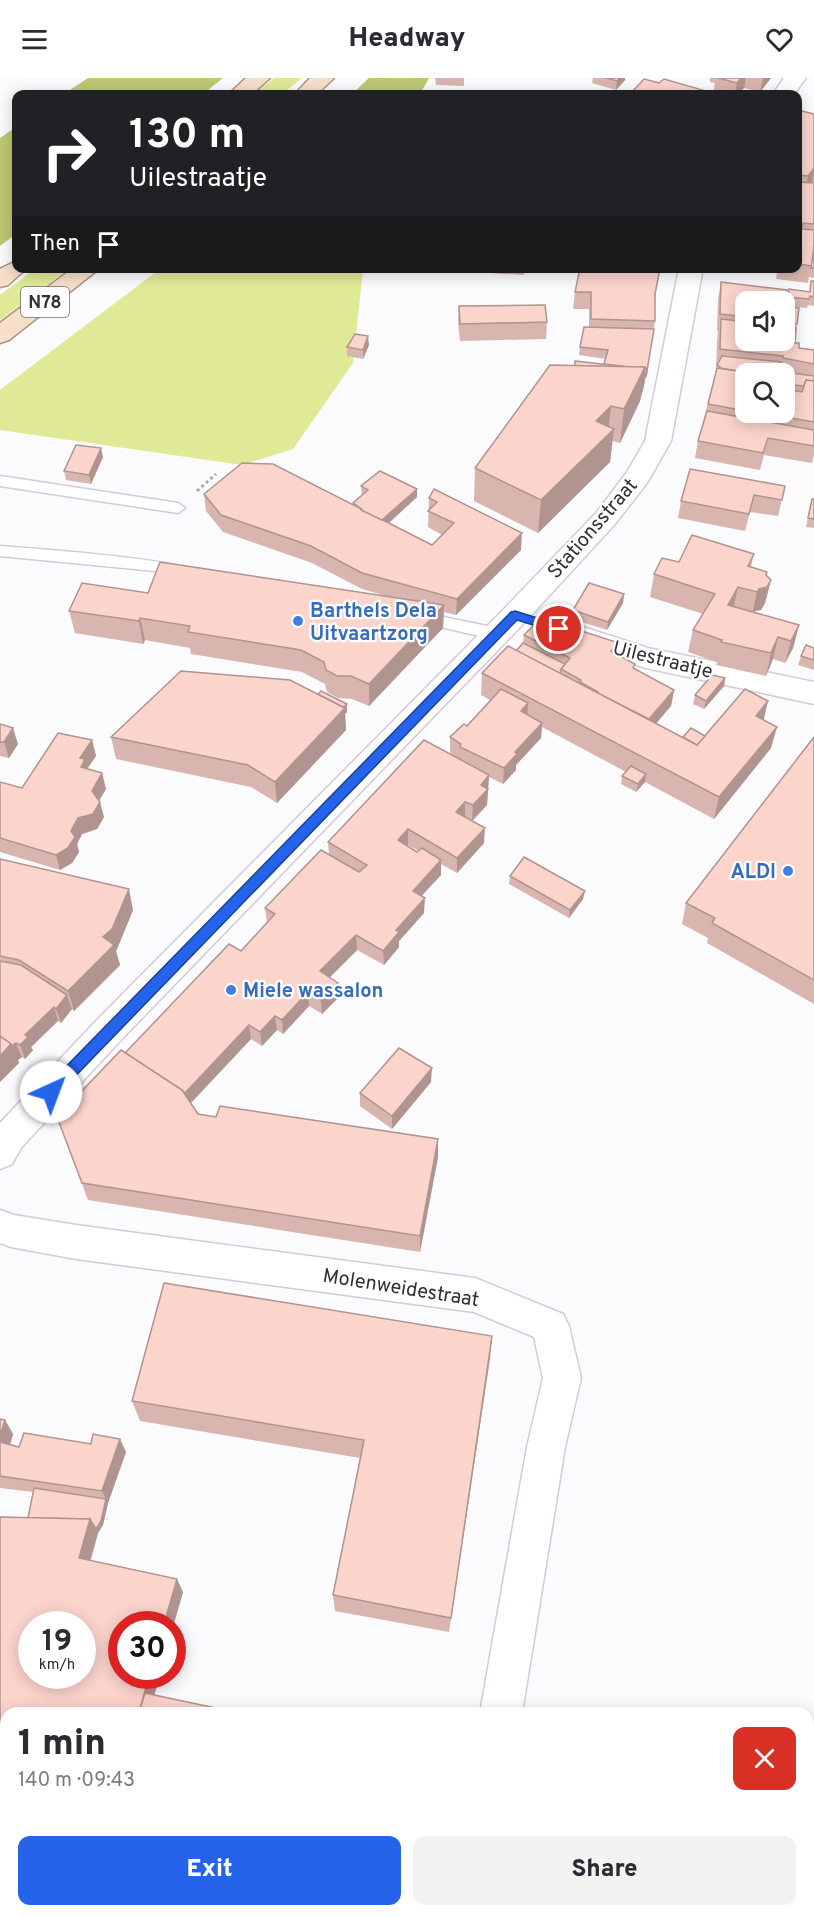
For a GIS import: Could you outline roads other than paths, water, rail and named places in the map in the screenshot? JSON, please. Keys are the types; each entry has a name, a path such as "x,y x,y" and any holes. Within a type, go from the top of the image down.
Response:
{"main road":[{"path":"244,90 259,78"},
{"path":"310,90 323,78"},
{"name":"N78","path":"0,335 82,273"}],"street":[{"name":"Stationsstraat","path":"0,1153 9,1137 99,1041 524,624 638,477 658,441 690,273"},
{"name":"Uilestraatje","path":"524,624 646,658 814,693"},
{"name":"Molenweidestraat","path":"0,1226 11,1231 76,1242 475,1295 550,1326 562,1378 546,1447 502,1707"}],"lane":[{"path":"0,481 178,508"},
{"path":"0,551 155,566 201,575"},
{"path":"409,615 524,624"}],"place":[{"name":"Barthels Dela Uitvaartzorg","path":"298,621"},
{"name":"ALDI","path":"788,871"},
{"name":"Miele wassalon","path":"231,990"}]}
